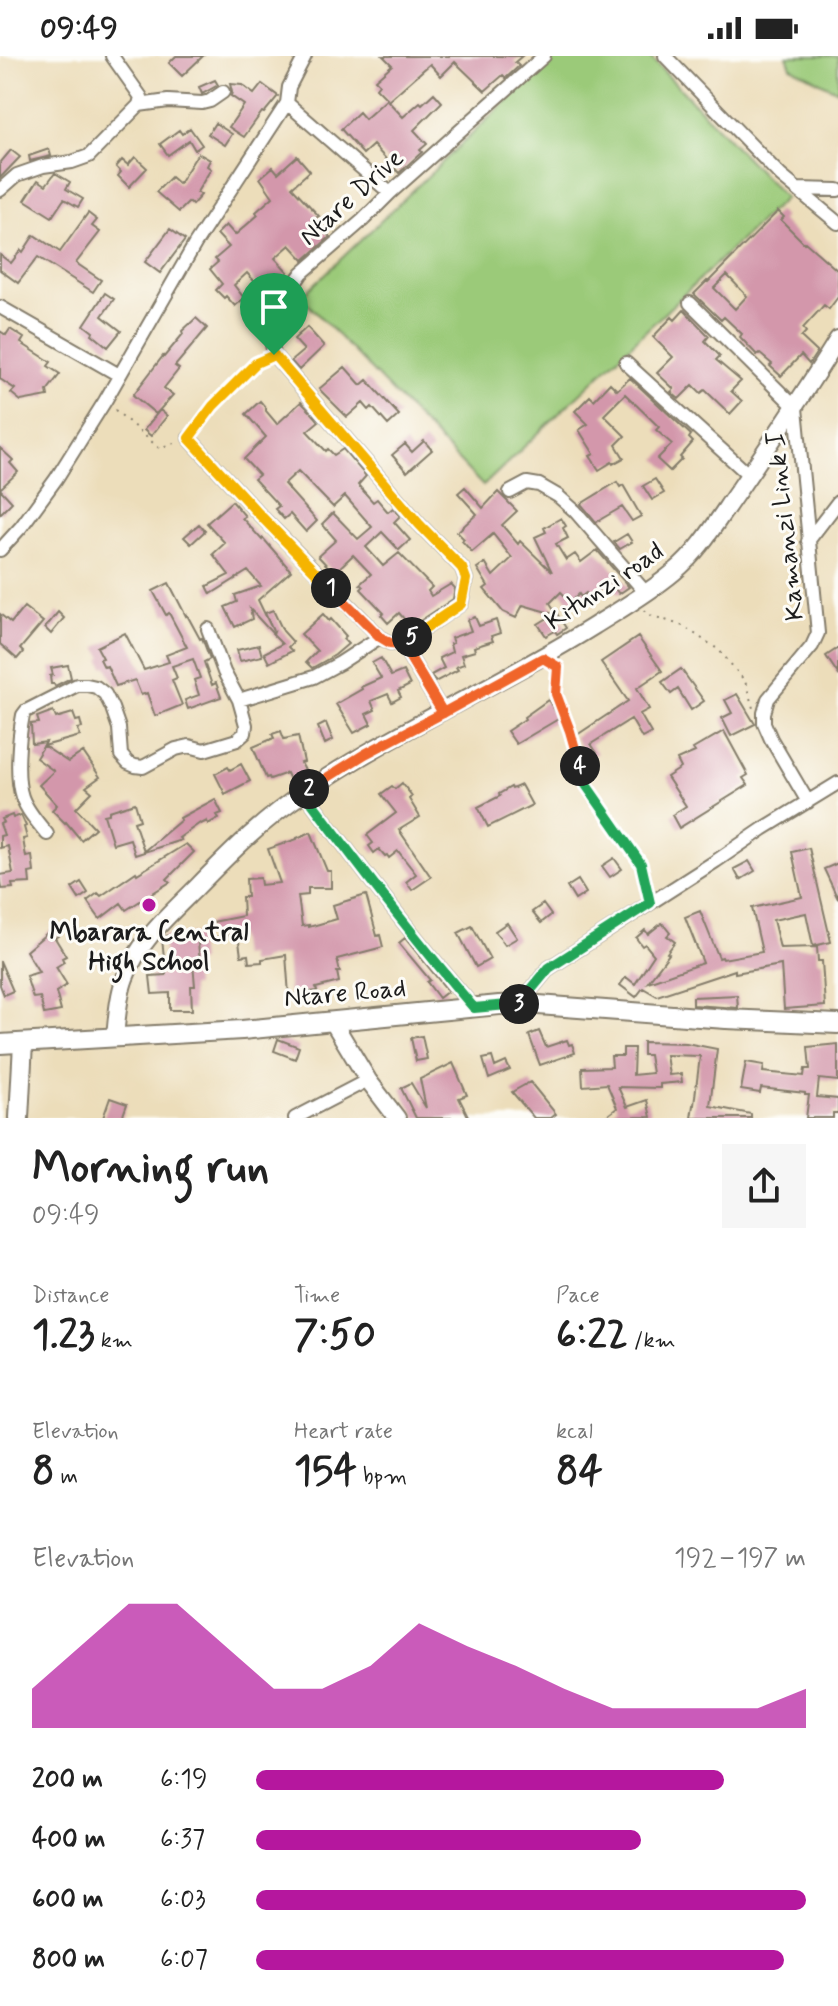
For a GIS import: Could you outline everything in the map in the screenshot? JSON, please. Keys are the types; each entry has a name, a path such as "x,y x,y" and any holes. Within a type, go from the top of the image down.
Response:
{"main road":[{"name":"Ntare Road","path":"0,1044 333,1022 525,1004 838,1024"},
{"path":"19,1118 23,1043"}],"street":[{"path":"0,190 17,175 89,156 139,105 141,97 112,56"},
{"path":"3,543 56,479 105,401 195,244 287,103 289,87 305,56"},
{"name":"Ntare Drive","path":"274,355 269,329 271,316 302,273 544,56"},
{"path":"665,56 796,189 838,223"},
{"path":"139,105 168,101 202,103 223,92"},
{"path":"287,103 390,193"},
{"path":"796,189 838,190"},
{"path":"690,303 796,408"},
{"path":"0,307 119,375"},
{"name":"Kitunzi road","path":"115,1037 121,990 145,942 266,820 365,754 543,658 642,596 674,572 694,552 749,475 796,408 838,339"},
{"path":"189,438 380,637 390,643 402,644 461,604 466,579 462,568 419,524 274,355"},
{"path":"626,363 749,475"},
{"name":"Kamanzi Link I","path":"764,723 768,699 812,646 818,633 796,408"},
{"path":"510,492 527,483 539,485 558,496 575,511 642,596"},
{"path":"808,541 838,502"},
{"path":"47,834 21,796 20,747 22,720 26,711 77,685 96,687 105,694 112,708 119,728 121,755 128,763 143,767 176,749 189,746 204,750 237,740 245,733 246,725 239,700 224,672 208,629"},
{"path":"239,700 314,677 380,637"},
{"path":"402,644 443,713"},
{"path":"764,723 808,802"},
{"path":"525,1004 530,991 549,968 838,783"},
{"path":"304,792 385,900 474,1008"},
{"path":"333,1022 368,1080 397,1118"},
{"path":"295,1118 368,1080"}],"path":[{"path":"105,401 159,448 189,438 213,406 256,363 274,355"},
{"path":"642,596 647,614 683,626 719,650 745,681 755,716 764,723"},
{"path":"543,658 558,667 556,694 584,782 641,864 650,903"}],"green space":[{"path":"554,56 649,56 785,198 483,486 301,297"},
{"path":"787,56 838,56 838,91 791,67"}],"building":[{"path":"176,56 203,56 182,76 169,63"},
{"path":"383,56 522,56 515,62 519,66 485,91 455,62 441,76 430,64 388,101 403,117 434,93 442,102 414,130 427,144 399,173 373,145 363,154 341,129 359,112 365,119 387,99 376,88 379,84 375,80 392,65"},
{"path":"215,80 218,85 202,94 199,87"},
{"path":"230,84 242,85 254,94 262,84 278,96 244,137 229,127 244,105 231,96"},
{"path":"215,123 232,134 225,145 208,134"},
{"path":"190,128 202,145 195,150 189,140 168,155 160,144 179,130 182,134"},
{"path":"49,149 51,156 30,161 29,156"},
{"path":"11,150 20,157 0,178 0,163"},
{"path":"198,153 210,160 207,166 211,169 197,192 201,195 192,205 189,202 179,212 156,192 171,177 179,184"},
{"path":"297,156 310,171 292,187 319,216 314,219 330,237 304,260 290,245 275,258 288,272 281,279 284,283 267,307 254,318 245,308 263,291 247,273 234,285 244,298 235,306 216,290 222,284 210,269 218,262 215,259 229,247 217,234 226,225 235,235 258,215 256,212 273,197 260,178 273,167 278,173"},
{"path":"135,157 147,168 129,187 118,176 121,172 116,167 122,160 128,165"},
{"path":"55,173 70,182 66,189 83,199 78,207 64,199 52,217 25,200 38,180 46,185"},
{"path":"778,211 784,217 781,220 804,243 838,271 838,297 829,309 824,305 803,328 806,332 801,337 817,352 809,364 801,355 781,376 770,366 772,364 759,353 757,355 740,337 742,334 724,317 721,320 694,294","holes":["727,275 747,296 735,309 714,288"]},
{"path":"88,213 97,220 92,226 100,232 76,263 101,280 93,292 38,257 18,283 0,270 0,255 11,263 34,235 60,252"},
{"path":"170,229 185,240 160,273 145,262"},
{"path":"105,293 114,299 102,316 121,331 108,347 84,325"},
{"path":"684,310 709,336 705,341 720,356 716,360 741,381 731,391 742,401 730,414 705,390 701,393 693,385 679,399 671,392 674,389 657,373 673,357 653,337 672,317 675,320"},
{"path":"196,318 207,328 175,366 179,369 164,388 173,395 156,414 133,395 183,334 182,331"},
{"path":"307,327 324,346 299,370 291,361 304,350 294,339"},
{"path":"10,329 24,338 21,343 51,362 48,366 60,374 47,391 48,396 21,401 11,393 15,389 0,379 0,331 6,335"},
{"path":"345,367 361,385 367,380 399,415 388,425 372,407 369,410 363,403 347,417 319,389"},
{"path":"630,378 691,435 689,438 693,442 670,471 657,459 672,444 625,394 604,415 625,436 616,445 624,458 599,470 590,456 594,454 579,430 588,424 575,411 590,396 594,400 610,383 617,390"},
{"path":"260,401 277,424 301,402 312,413 319,421 307,431 334,455 343,449 366,476 358,485 373,502 377,499 388,512 393,508 400,516 394,522 410,540 399,550 382,532 366,547 383,566 399,553 432,587 428,591 431,596 451,584 455,588 453,599 411,627 399,613 388,623 381,615 384,613 361,589 360,584 371,574 353,555 334,573 318,556 336,540 322,524 333,513 358,539 372,527 345,496 333,507 298,471 284,484 317,521 306,532 290,514 284,519 275,509 279,506 254,479 259,475 244,459 266,437 246,414"},
{"path":"160,410 167,416 151,436 144,430"},
{"path":"424,441 432,450 407,472 392,455 405,444 412,452"},
{"path":"0,448 13,460 10,463 18,472 0,489"},
{"path":"655,479 664,493 652,500 643,486"},
{"path":"617,482 620,487 623,485 641,516 632,521 622,507 596,522 581,504"},
{"path":"465,487 483,508 498,492 517,511 502,525 518,544 520,541 552,572 535,537 546,532 544,528 561,518 568,538 556,544 566,560 575,554 581,562 597,550 629,587 619,594 610,582 588,596 586,593 581,597 579,594 571,602 561,592 550,603 566,628 557,634 555,631 546,636 538,624 554,614 523,605 516,618 503,612 484,589 488,586 477,568 485,563 493,576 512,558 493,534 472,552 462,541 464,539 457,532 477,514 458,493"},
{"path":"0,489 12,502 0,514"},
{"path":"232,501 245,516 242,518 291,571 258,600 273,631 265,613 273,610 283,631 293,642 288,647 292,651 269,663 264,653 282,644 273,635 274,632 250,609 252,619 235,627 225,607 237,602 235,595 261,586 248,571 211,594 207,586 229,575 213,554 225,543 207,523"},
{"path":"199,524 205,531 191,544 184,537"},
{"path":"627,534 632,542 620,549 614,542"},
{"path":"169,583 186,616 202,638 210,659 204,662 212,685 216,683 221,697 188,709 185,700 199,695 194,680 200,678 193,659 172,666 177,678 172,680 182,705 155,716 147,693 141,695 135,680 116,686 107,666 104,667 100,659 103,658 97,647 125,633 144,670 169,662 166,655 187,647 153,591"},
{"path":"24,607 43,622 20,649 23,652 17,659 0,644 0,614 11,623"},
{"path":"58,612 64,618 51,634 45,628"},
{"path":"323,614 346,636 343,639 348,644 312,668 306,662 317,651 301,634"},
{"path":"475,617 479,626 496,620 500,633 491,636 493,641 461,655 464,664 435,682 431,675 444,668 439,658 452,652 451,638 471,631 467,620"},
{"path":"638,637 662,671 637,688 649,709 640,714 651,733 642,738 631,719 591,744 597,753 588,758 574,737 628,701 601,662"},
{"path":"259,645 262,656 240,661 237,650"},
{"path":"838,648 838,674 826,656"},
{"path":"381,658 391,676 403,671 410,685 398,691 401,697 392,702 388,694 371,701 375,710 366,714 371,724 354,733 336,704 381,678 372,663"},
{"path":"68,665 71,678 55,686 51,684 51,668"},
{"path":"681,669 704,701 691,710 678,689 671,694 662,682"},
{"path":"737,694 755,724 731,736 722,718 732,713 725,700"},
{"path":"548,700 560,718 516,744 507,731"},
{"path":"53,711 56,718 73,713 76,721 80,720 80,736 44,746 68,762 83,752 100,777 86,787 92,792 76,808 95,828 81,840 52,810 57,805 39,785 54,771 36,758 46,742 32,744 31,724 39,723 37,717"},
{"path":"326,723 333,740 325,744 318,727"},
{"path":"281,731 284,739 298,736 304,762 301,763 306,772 290,780 287,773 266,778 253,747 274,738 272,734"},
{"path":"724,731 748,775 743,778 748,785 679,828 672,815 686,806 667,777 681,768 677,760 695,752 693,749"},
{"path":"241,764 250,781 225,794 215,774"},
{"path":"402,783 412,796 409,799 420,817 399,830 431,877 412,890 406,882 416,874 398,851 389,858 379,849 374,853 369,846 373,843 367,835 396,813 381,794"},
{"path":"521,785 532,805 488,827 478,807 511,787"},
{"path":"215,799 222,813 217,815 219,818 208,824 207,821 200,823 179,838 181,840 135,855 130,839 113,844 104,815 135,803 140,820 134,822 144,851 180,818"},
{"path":"12,815 13,818 21,815 26,826 27,838 23,839 26,857 32,856 34,872 29,873 30,883 12,884 13,888 2,889 0,875 13,873 8,846 0,848 0,836 4,835 0,824 4,822 2,819"},
{"path":"311,832 327,871 331,871 331,888 308,888 308,895 298,896 302,926 337,919 333,905 366,895 383,947 337,959 339,982 316,988 317,991 289,995 286,955 249,963 248,955 241,956 238,934 209,938 207,925 243,916 242,897 247,897 246,879 260,878 261,885 280,883 268,849"},
{"path":"186,844 194,852 167,879 170,882 126,910 121,903 100,919 87,901 98,893 101,896"},
{"path":"809,848 831,942 813,946 806,913 773,920 780,948 817,947 818,961 822,961 825,1006 784,1009 781,965 735,973 735,970 657,996 643,988 636,997 620,985 626,977 635,984 654,955 636,938 645,930 648,934 662,923 670,933 667,936 675,942 648,982 703,963 685,917 700,911 719,958 762,952 752,908 802,897 792,852"},
{"path":"614,858 622,869 610,877 602,866"},
{"path":"749,861 755,871 740,880 734,869"},
{"path":"838,863 838,899 824,869"},
{"path":"578,880 586,893 575,900 567,887"},
{"path":"81,882 88,893 79,899 72,888"},
{"path":"543,904 551,915 541,923 532,912"},
{"path":"507,923 517,938 505,945 495,931"},
{"path":"472,926 490,959 476,967 458,933"},
{"path":"53,928 59,935 55,938 66,956 62,958 64,962 56,967 67,985 56,992 61,1011 44,1014 40,997 33,998 26,976 39,972 26,951"},
{"path":"197,934 200,962 193,963 195,986 191,986 192,1010 170,1010 170,993 152,994 150,976 166,975 162,939 164,936"},
{"path":"405,938 448,991 439,998 427,982 430,980 399,943"},
{"path":"0,961 13,991 4,995 0,985"},
{"path":"737,995 738,1008 693,1005 693,997"},
{"path":"539,1031 546,1047 567,1040 575,1053 540,1065 529,1035"},
{"path":"422,1036 427,1059 416,1061 411,1038"},
{"path":"278,1039 299,1047 295,1059 274,1051"},
{"path":"643,1042 686,1043 717,1049 710,1106 751,1114 751,1118 691,1118 700,1056 666,1055 669,1075 681,1074 682,1082 660,1084 660,1088 618,1087 627,1107 647,1100 651,1117 604,1118 617,1108 607,1084 583,1086 582,1068 612,1067 611,1056 623,1056 623,1048 634,1048 633,1075 652,1073 649,1055 643,1055"},
{"path":"838,1044 838,1081 819,1079 817,1097 838,1099 838,1113 833,1113 833,1118 806,1118 809,1095 805,1093 761,1088 760,1093 741,1090 746,1062 764,1065 763,1072 804,1076 805,1069 810,1069 808,1047"},
{"path":"492,1057 495,1067 506,1062 510,1070 489,1079 483,1059"},
{"path":"453,1063 467,1095 459,1098 469,1118 416,1118 401,1088 411,1083 426,1108 420,1079"},
{"path":"530,1082 556,1114 551,1118 534,1118 512,1092"},
{"path":"110,1098 127,1104 122,1118 103,1118"}],"place":[{"name":"Mbarara Central High School","path":"149,905"}],"route":[{"path":"274,355 256,363 213,406 189,438 380,637 390,643 402,644 443,713 365,754 304,792 367,877 474,1008 525,1004 536,981 549,968 650,903 641,864 584,782 556,694 558,667 543,658 443,713 402,644 461,604 466,579 462,568 419,524 274,355"}]}
